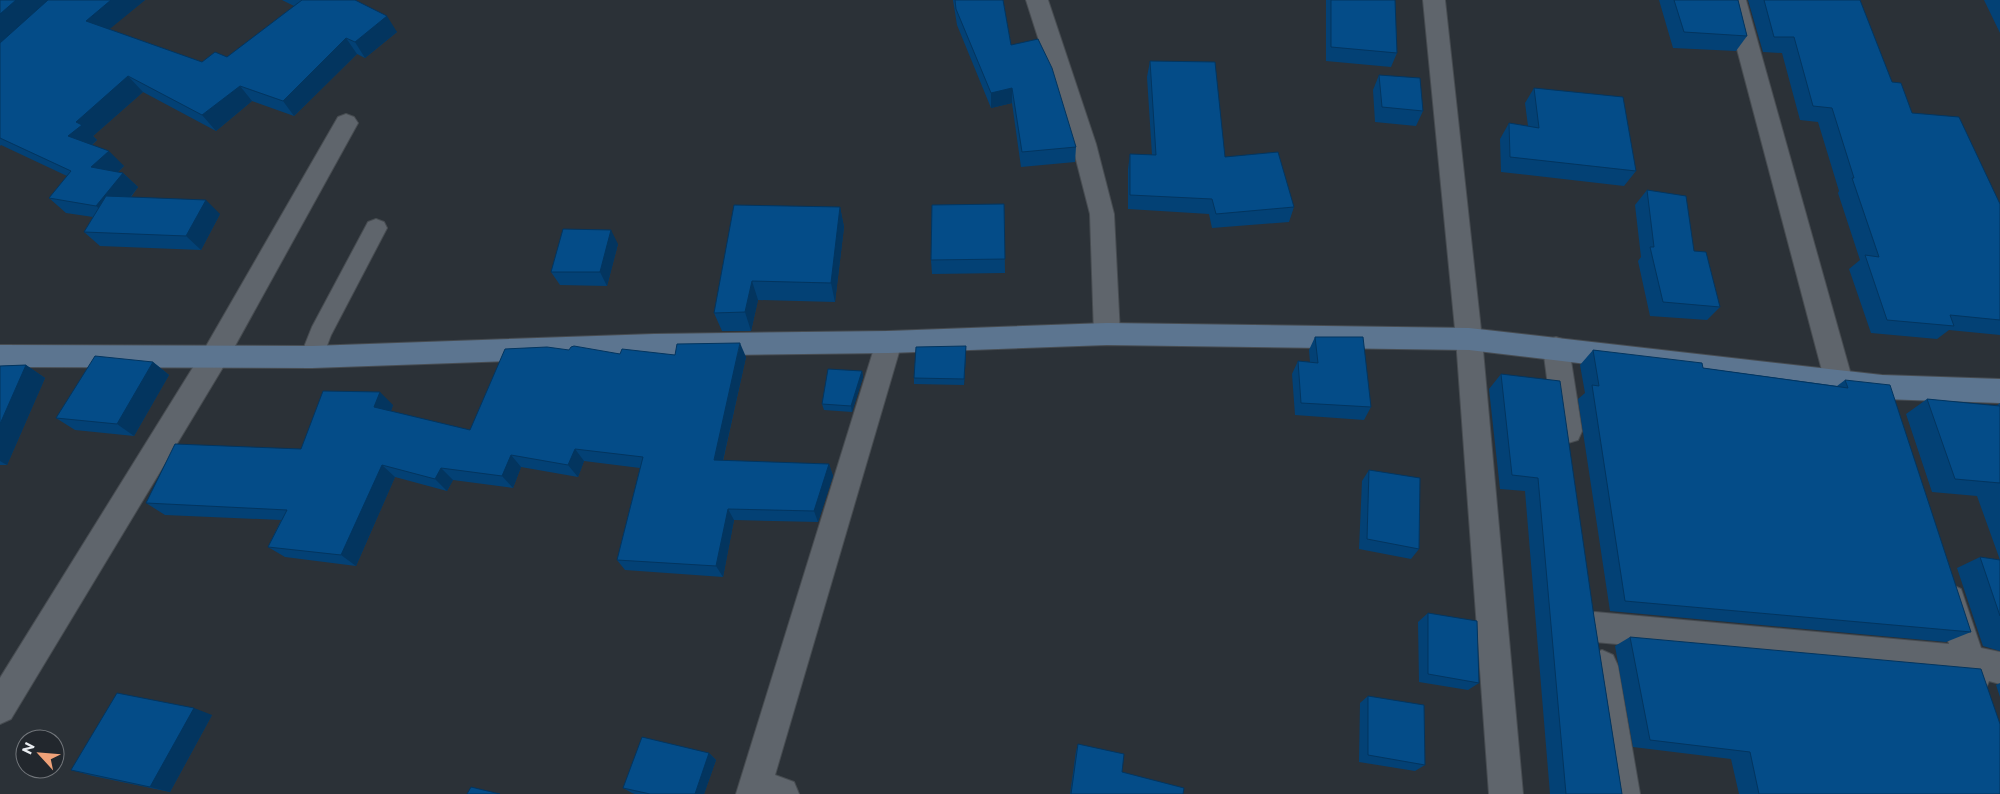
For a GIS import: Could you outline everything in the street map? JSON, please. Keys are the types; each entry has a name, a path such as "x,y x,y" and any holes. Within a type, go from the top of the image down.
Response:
{"street":[{"path":"1037,0 1084,144 1102,214 1107,334"},
{"path":"1434,0 1469,339 1506,794"},
{"path":"1735,0 1839,382"},
{"path":"0,708 215,356 346,122"},
{"path":"0,356 312,357 654,345 889,342 1107,334 1469,339 1882,387 2000,391"},
{"path":"764,791 889,342"},
{"path":"1556,348 1571,454"},
{"path":"1882,387 1891,416"},
{"path":"1943,576 1985,707"},
{"path":"1623,794 1593,613 1970,661 2000,668"}],"lane":[{"path":"312,357 320,334 376,228"}],"building":[{"path":"0,0 16,0 0,14"},
{"path":"48,0 111,0 86,21 202,62 215,52 227,57 302,0 355,0 387,16 355,42 346,38 283,101 240,86 202,115 128,76 76,122 82,125 68,136 109,151 91,167 123,173 96,206 49,198 71,171 0,138 0,43"},
{"path":"955,0 1003,0 1011,45 1038,39 1052,68 1076,147 1022,152 1012,88 991,93 956,9"},
{"path":"1331,0 1395,0 1397,53 1331,47"},
{"path":"1674,0 1738,0 1747,36 1684,32"},
{"path":"1764,0 1860,0 1892,82 1901,83 1912,113 1959,117 2000,204 2000,320 1950,315 1954,326 1887,320 1865,255 1879,257 1852,178 1854,178 1832,108 1813,106 1794,37 1774,37"},
{"path":"1150,61 1215,62 1225,157 1278,152 1294,207 1216,214 1212,199 1130,195 1130,154 1156,155"},
{"path":"1379,75 1420,78 1423,111 1382,107"},
{"path":"1534,88 1623,97 1636,171 1510,157 1509,123 1539,128"},
{"path":"1647,190 1686,196 1694,251 1706,252 1720,307 1663,302 1650,247 1654,247"},
{"path":"106,196 206,200 186,236 84,232"},
{"path":"1004,204 1005,259 931,260 932,205"},
{"path":"734,205 840,207 831,283 752,281 745,312 714,313"},
{"path":"563,229 611,230 600,272 551,272"},
{"path":"1315,337 1363,337 1371,407 1301,403 1298,361 1318,363"},
{"path":"740,343 714,460 829,464 814,511 728,509 716,566 617,560 643,457 575,449 568,465 511,455 502,476 441,468 435,479 382,465 341,555 268,547 287,510 146,503 175,444 301,449 323,391 380,392 374,407 470,430 505,349 547,347 569,350 574,346 620,354 622,349 675,355 677,344"},
{"path":"966,346 964,379 914,378 916,347"},
{"path":"1593,350 1702,363 1703,368 1848,388 1845,380 1890,385 1971,632 1625,601 1592,385 1599,386"},
{"path":"95,356 153,362 117,424 56,418"},
{"path":"26,365 0,424 0,366"},
{"path":"828,369 862,371 851,406 822,404"},
{"path":"1501,374 1560,381 1622,794 1566,794 1538,478 1512,475"},
{"path":"1927,399 2000,406 2000,483 1955,479"},
{"path":"1369,470 1420,478 1419,549 1367,539"},
{"path":"1980,557 2000,560 2000,616"},
{"path":"1428,613 1477,621 1479,683 1428,674"},
{"path":"1630,637 1981,669 2000,724 2000,794 1759,794 1750,752 1650,740"},
{"path":"117,693 194,708 150,787 71,770"},
{"path":"1368,696 1424,705 1425,765 1368,755"},
{"path":"642,737 709,753 695,794 650,794 623,788"},
{"path":"1078,744 1124,754 1122,772 1184,788 1183,794 1071,794"},
{"path":"471,787 500,794 467,794"}]}
